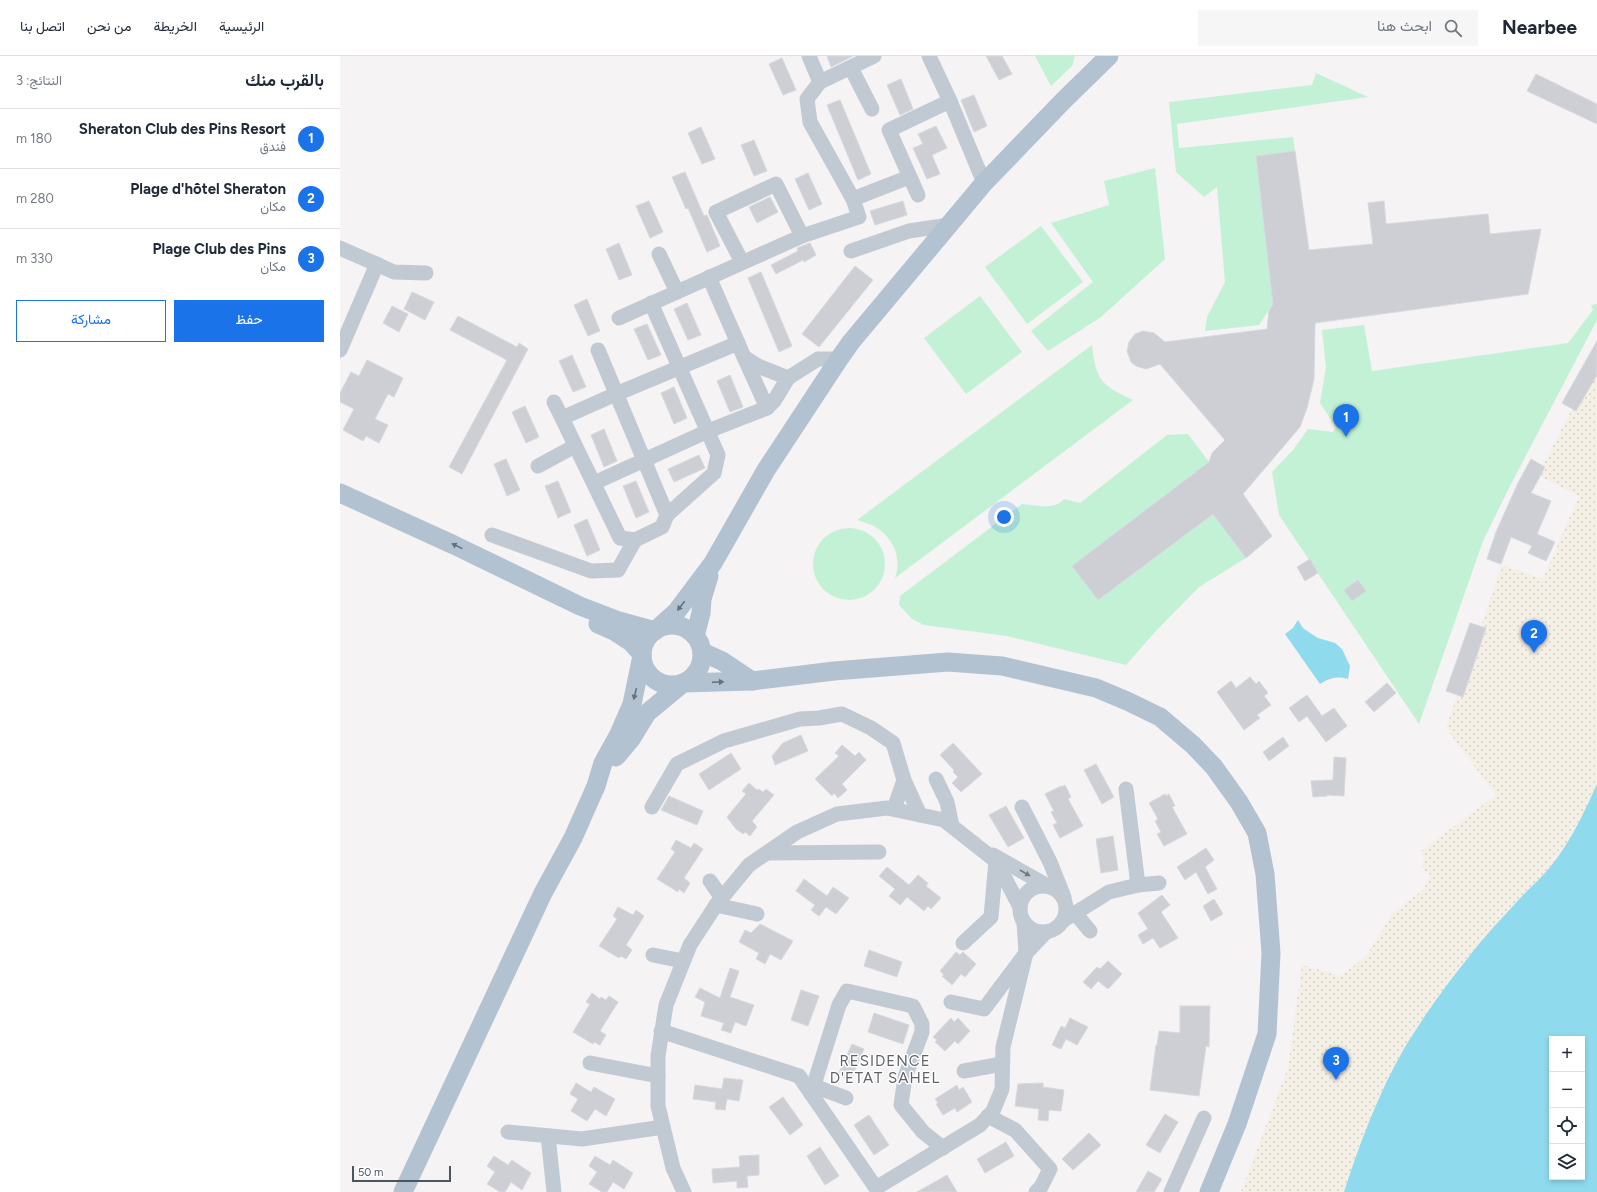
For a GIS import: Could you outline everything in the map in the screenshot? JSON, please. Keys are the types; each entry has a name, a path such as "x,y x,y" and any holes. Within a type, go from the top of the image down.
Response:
{"main road":[{"path":"403,1192 543,893 573,838 596,786 603,764 619,734 632,704 644,645 648,637 677,611 713,563 766,470 839,359 984,183 1063,101 1109,56"},
{"path":"340,493 454,545 580,606 619,621 655,631 663,626 672,625 688,630 698,644 752,681"},
{"path":"340,508 576,616 614,631 631,642 642,655 643,664 648,673 654,679 663,684 672,685 682,683 752,681 834,671 948,662 1002,666 1096,688 1127,700 1160,716 1193,745 1214,767 1239,802 1257,833 1265,874 1271,953 1267,1034 1237,1124 1209,1192"},
{"path":"596,786 615,758 631,739 647,713 682,683 691,679 697,671 701,662 698,644 702,599 713,563"}],"street":[{"path":"809,56 820,82"},
{"path":"619,318 802,236 859,217 853,199 810,122 808,99 820,82 874,56"},
{"path":"929,56 950,101 984,183"},
{"path":"851,68 872,109"},
{"path":"918,195 889,130 950,101"},
{"path":"853,199 909,177"},
{"path":"742,262 716,212 776,184 802,236"},
{"path":"851,251 909,231 949,225"},
{"path":"340,248 394,272 426,273"},
{"path":"659,254 677,292"},
{"path":"340,350 377,264"},
{"path":"709,277 767,408"},
{"path":"554,402 620,538 635,540 662,527 667,515 714,473 718,455 651,304"},
{"path":"562,418 738,343"},
{"path":"598,350 667,515"},
{"path":"744,357 758,366 788,378"},
{"path":"594,483 708,431 767,408 774,401 788,378 818,359 839,359"},
{"path":"538,466 575,446"},
{"path":"492,535 591,571 618,570 635,540"},
{"path":"652,807 677,764 724,741 800,719 819,718 842,714 871,728 893,743 904,780 920,815"},
{"path":"936,779 946,802 952,826"},
{"path":"894,809 904,780"},
{"path":"1126,789 1138,885"},
{"path":"1022,807 1050,862 1067,905 1067,912 1090,931"},
{"path":"684,1192 673,1168 658,1106 658,1056 666,1005 690,945 719,901 749,865 797,832 837,814 887,808 894,809 944,820 980,848 996,861 1020,908"},
{"path":"980,848 1046,885 1060,891 1064,898"},
{"path":"768,853 880,852"},
{"path":"963,943 991,917 996,861"},
{"path":"710,881 719,901 757,914"},
{"path":"1024,922 1034,930 1046,932 1053,930 1060,926 1070,916 1109,892 1138,885 1159,883"},
{"path":"661,1032 799,1076 812,1090 867,1185 876,1188 980,1125 993,1111 1002,1089 1003,1047 1026,953 1024,922 1020,908 1021,900 1031,889 1046,885"},
{"path":"951,1002 984,1008 1026,953 1046,932"},
{"path":"653,955 683,962"},
{"path":"812,1090 839,1005 847,991 913,1006 922,1024 922,1032 905,1077 901,1105 923,1132 943,1148"},
{"path":"590,1063 658,1076"},
{"path":"964,1070 1002,1064"},
{"path":"812,1090 846,1098"},
{"path":"988,1116 1015,1130 1050,1169 1041,1187 1036,1192"},
{"path":"1171,1192 1204,1118"},
{"path":"508,1132 582,1139 663,1126"},
{"path":"548,1136 554,1192"}],"green space":[{"path":"1035,56 1075,56 1072,66 1051,86"},
{"path":"1316,73 1368,97 1177,124 1179,148 1293,137 1295,151 1256,156 1273,304 1259,325 1205,331 1207,317 1225,282 1217,187 1204,197 1176,172 1169,102 1312,85"},
{"path":"1155,168 1165,259 1101,317 1048,351 1031,331 1093,282 1051,223 1109,205 1104,181"},
{"path":"1041,226 1083,282 1027,324 985,267"},
{"path":"980,296 1022,352 966,394 924,338"},
{"path":"1597,304 1597,320 1510,486 1483,541 1419,724 1279,515 1272,472 1293,450 1308,429 1333,432 1336,427 1320,403 1326,367 1322,330 1364,325 1372,371 1568,343 1593,310 1591,305"},
{"path":"1092,345 1098,374 1102,380 1114,390 1133,400 895,578 898,564 892,544 877,528 857,520"},
{"path":"1188,434 1209,462 1072,566 1098,600 1213,514 1246,558 1199,587 1155,632 1126,665 1007,636 924,625 912,619 899,605 900,596 1022,504 1050,506 1060,503 1064,499 1080,503 1167,435"},
{"path":"849,528 869,534 879,544 885,564 879,584 869,594 849,600 829,594 819,584 813,564 819,544 829,534"}],"sand":[{"path":"1597,360 1597,784 1565,847 1545,873 1511,908 1451,979 1405,1047 1371,1118 1344,1192 1241,1192 1288,1068 1302,965 1341,976 1367,955 1393,913 1424,889 1430,875 1422,868 1424,860 1421,851 1496,795 1446,728 1502,565 1543,579 1579,496 1538,475"}],"water":[{"path":"1298,620 1303,628 1310,633 1318,638 1335,643 1342,649 1350,666 1348,679 1333,678 1320,684 1285,634 1293,628"},
{"path":"1597,784 1597,1192 1344,1192 1363,1136 1378,1099 1412,1035 1443,990 1488,933 1551,866 1565,847"}],"building":[{"path":"827,56 853,56 831,67"},
{"path":"986,56 1002,56 1012,74 999,80"},
{"path":"782,58 796,90 783,95 769,64"},
{"path":"1536,74 1597,104 1597,124 1527,91"},
{"path":"901,79 913,109 900,115 887,85"},
{"path":"974,95 987,126 974,132 961,100"},
{"path":"840,100 871,174 858,180 827,105"},
{"path":"936,126 947,148 932,155 940,174 927,179 913,148 923,144 918,134"},
{"path":"701,127 715,159 702,164 688,133"},
{"path":"754,140 767,171 754,176 741,145"},
{"path":"1295,151 1309,250 1373,244 1368,203 1384,201 1386,224 1488,214 1490,234 1541,229 1528,294 1315,323 1314,379 1307,408 1300,427 1243,494 1272,536 1246,558 1213,514 1098,600 1072,566 1209,462 1212,453 1225,440 1160,364 1146,369 1136,366 1131,362 1127,351 1129,342 1135,334 1143,331 1154,333 1165,342 1267,329 1269,311 1273,304 1256,156"},
{"path":"685,172 704,216 707,215 720,246 707,252 688,208 686,209 672,177"},
{"path":"808,173 822,204 809,210 795,179"},
{"path":"770,197 778,212 757,223 749,207"},
{"path":"649,201 663,232 650,238 636,206"},
{"path":"903,201 907,215 875,225 870,211"},
{"path":"619,243 632,275 619,280 606,249"},
{"path":"810,243 816,255 776,274 771,265 798,251 797,248"},
{"path":"855,266 873,280 819,347 802,334"},
{"path":"761,272 792,346 779,352 748,278"},
{"path":"412,292 434,302 425,320 404,309"},
{"path":"587,299 600,331 588,336 574,305"},
{"path":"687,303 701,335 688,340 674,309"},
{"path":"392,306 408,314 399,332 383,323"},
{"path":"458,316 517,347 519,343 528,349 462,474 449,467 507,360 450,330"},
{"path":"647,324 661,355 648,360 634,329"},
{"path":"1597,341 1597,375 1576,411 1562,403"},
{"path":"572,355 586,387 573,392 559,361"},
{"path":"367,360 403,378 394,397 388,394 375,419 388,425 379,443 366,436 363,441 343,430 354,409 340,402 340,393 351,372 359,376"},
{"path":"730,375 743,407 730,412 717,381"},
{"path":"674,387 687,418 674,424 661,393"},
{"path":"525,406 539,437 526,443 512,412"},
{"path":"604,429 617,461 604,467 591,435"},
{"path":"699,455 705,468 674,482 668,469"},
{"path":"506,459 520,490 507,496 494,464"},
{"path":"1531,459 1545,467 1531,493 1551,501 1537,534 1555,542 1546,561 1528,553 1532,546 1511,537 1501,564 1487,559 1496,532 1518,483"},
{"path":"558,481 571,512 558,518 545,486"},
{"path":"636,481 649,512 636,518 623,486"},
{"path":"587,519 600,550 587,556 574,525"},
{"path":"1310,559 1318,573 1305,581 1297,567"},
{"path":"1358,580 1366,591 1352,601 1344,590"},
{"path":"1470,623 1486,628 1463,697 1446,691"},
{"path":"1250,677 1256,684 1259,681 1268,693 1264,696 1271,705 1257,715 1260,718 1244,730 1217,692 1231,681 1236,688"},
{"path":"1387,683 1396,693 1374,712 1365,702"},
{"path":"1307,695 1322,716 1334,708 1347,726 1326,742 1307,716 1299,722 1289,708"},
{"path":"801,735 808,751 775,765 772,756 783,743"},
{"path":"1283,737 1289,746 1269,761 1263,752"},
{"path":"953,743 982,774 961,792 952,783 958,777 953,772 954,770 940,755"},
{"path":"842,745 855,756 859,752 866,760 842,784 847,790 838,798 834,793 832,796 815,779 839,756 835,753"},
{"path":"731,753 741,769 709,790 699,774"},
{"path":"1334,757 1346,758 1344,796 1327,795 1313,797 1311,781 1333,780"},
{"path":"1096,764 1114,797 1102,804 1084,770"},
{"path":"749,783 757,790 758,789 763,792 766,789 774,795 752,821 757,827 750,836 745,832 743,834 736,829 727,817 746,794 742,791"},
{"path":"1065,785 1071,797 1068,799 1083,826 1060,838 1053,825 1057,823 1051,812 1054,811 1045,794"},
{"path":"1165,794 1166,796 1169,794 1175,806 1172,807 1187,834 1164,846 1157,834 1161,832 1155,821 1158,819 1149,803"},
{"path":"669,796 703,811 697,825 661,810"},
{"path":"1006,806 1024,838 1008,847 989,815"},
{"path":"1113,836 1118,870 1101,873 1096,839"},
{"path":"676,840 691,848 694,843 703,849 684,878 690,883 684,893 679,889 678,892 657,879 675,852 671,849"},
{"path":"1206,848 1214,860 1205,867 1217,889 1208,894 1196,872 1185,880 1177,867"},
{"path":"887,867 909,885 918,875 928,883 926,886 941,898 931,909 928,906 924,911 907,897 900,905 889,896 895,889 879,876"},
{"path":"804,879 827,896 833,887 849,898 836,914 826,907 819,916 811,910 815,905 796,891"},
{"path":"1162,895 1170,905 1161,912 1178,938 1160,948 1153,938 1143,944 1138,935 1148,929 1138,913"},
{"path":"1214,899 1223,914 1211,921 1203,906"},
{"path":"618,907 633,915 636,910 644,916 626,945 632,950 626,959 621,956 619,958 599,946 617,919 613,916"},
{"path":"760,924 793,941 781,960 770,954 765,964 756,959 759,953 739,942 745,930 751,933"},
{"path":"869,950 902,962 897,977 864,966"},
{"path":"956,952 960,955 963,952 976,964 965,977 961,974 952,985 942,976 944,975 940,971"},
{"path":"1108,961 1122,974 1108,989 1098,981 1091,989 1083,982 1097,967 1100,969"},
{"path":"730,968 739,971 730,997 754,1005 746,1026 735,1022 731,1033 721,1030 724,1023 701,1016 705,1002 695,997 700,988 720,998"},
{"path":"801,990 819,996 808,1026 791,1020"},
{"path":"592,993 600,999 601,997 606,1000 609,996 618,1002 600,1031 606,1035 600,1045 594,1042 593,1044 573,1032 590,1004 586,1002"},
{"path":"1180,1006 1210,1006 1209,1047 1206,1046 1199,1096 1150,1090 1159,1031 1180,1033"},
{"path":"874,1013 909,1025 903,1044 868,1032"},
{"path":"951,1018 954,1022 958,1018 970,1031 958,1044 955,1041 945,1051 935,1042 937,1040 933,1037"},
{"path":"1070,1018 1088,1027 1077,1045 1066,1039 1061,1049 1052,1045 1061,1026 1065,1028"},
{"path":"852,1044 864,1049 851,1080 838,1075"},
{"path":"724,1078 743,1080 739,1101 727,1099 725,1110 715,1109 716,1102 693,1099 695,1085 722,1089"},
{"path":"576,1083 591,1092 594,1087 615,1099 606,1116 595,1109 587,1121 571,1111 578,1099 570,1094"},
{"path":"1043,1083 1043,1087 1064,1090 1061,1111 1049,1110 1048,1121 1038,1120 1039,1109 1015,1106 1018,1084"},
{"path":"957,1085 959,1090 963,1087 972,1102 957,1112 955,1108 943,1115 936,1104 938,1103 935,1099"},
{"path":"783,1097 803,1125 790,1135 769,1107"},
{"path":"1165,1114 1178,1122 1160,1153 1146,1145"},
{"path":"869,1115 889,1145 874,1155 854,1125"},
{"path":"1089,1133 1101,1145 1073,1170 1062,1159"},
{"path":"1006,1142 1014,1156 985,1173 977,1159"},
{"path":"820,1147 839,1176 825,1185 807,1156"},
{"path":"759,1155 759,1175 747,1176 748,1187 737,1188 737,1181 713,1183 712,1169 740,1167 739,1156"},
{"path":"494,1156 508,1165 512,1160 531,1173 522,1190 511,1182 505,1192 500,1192 487,1184 495,1172 487,1166"},
{"path":"595,1156 610,1165 613,1160 633,1173 624,1189 613,1182 607,1192 602,1192 589,1184 597,1172 589,1166"},
{"path":"1148,1171 1162,1179 1154,1192 1136,1192"},
{"path":"947,1175 957,1192 917,1192"}],"place":[{"name":"Sheraton Club des Pins Resort","path":"1346,437"},
{"name":"Plage d'hôtel Sheraton","path":"1534,653"},
{"name":"Plage Club des Pins","path":"1336,1080"}],"district":[{"name":"RESIDENCE D'ETAT SAHEL","path":"885,1070"}]}
